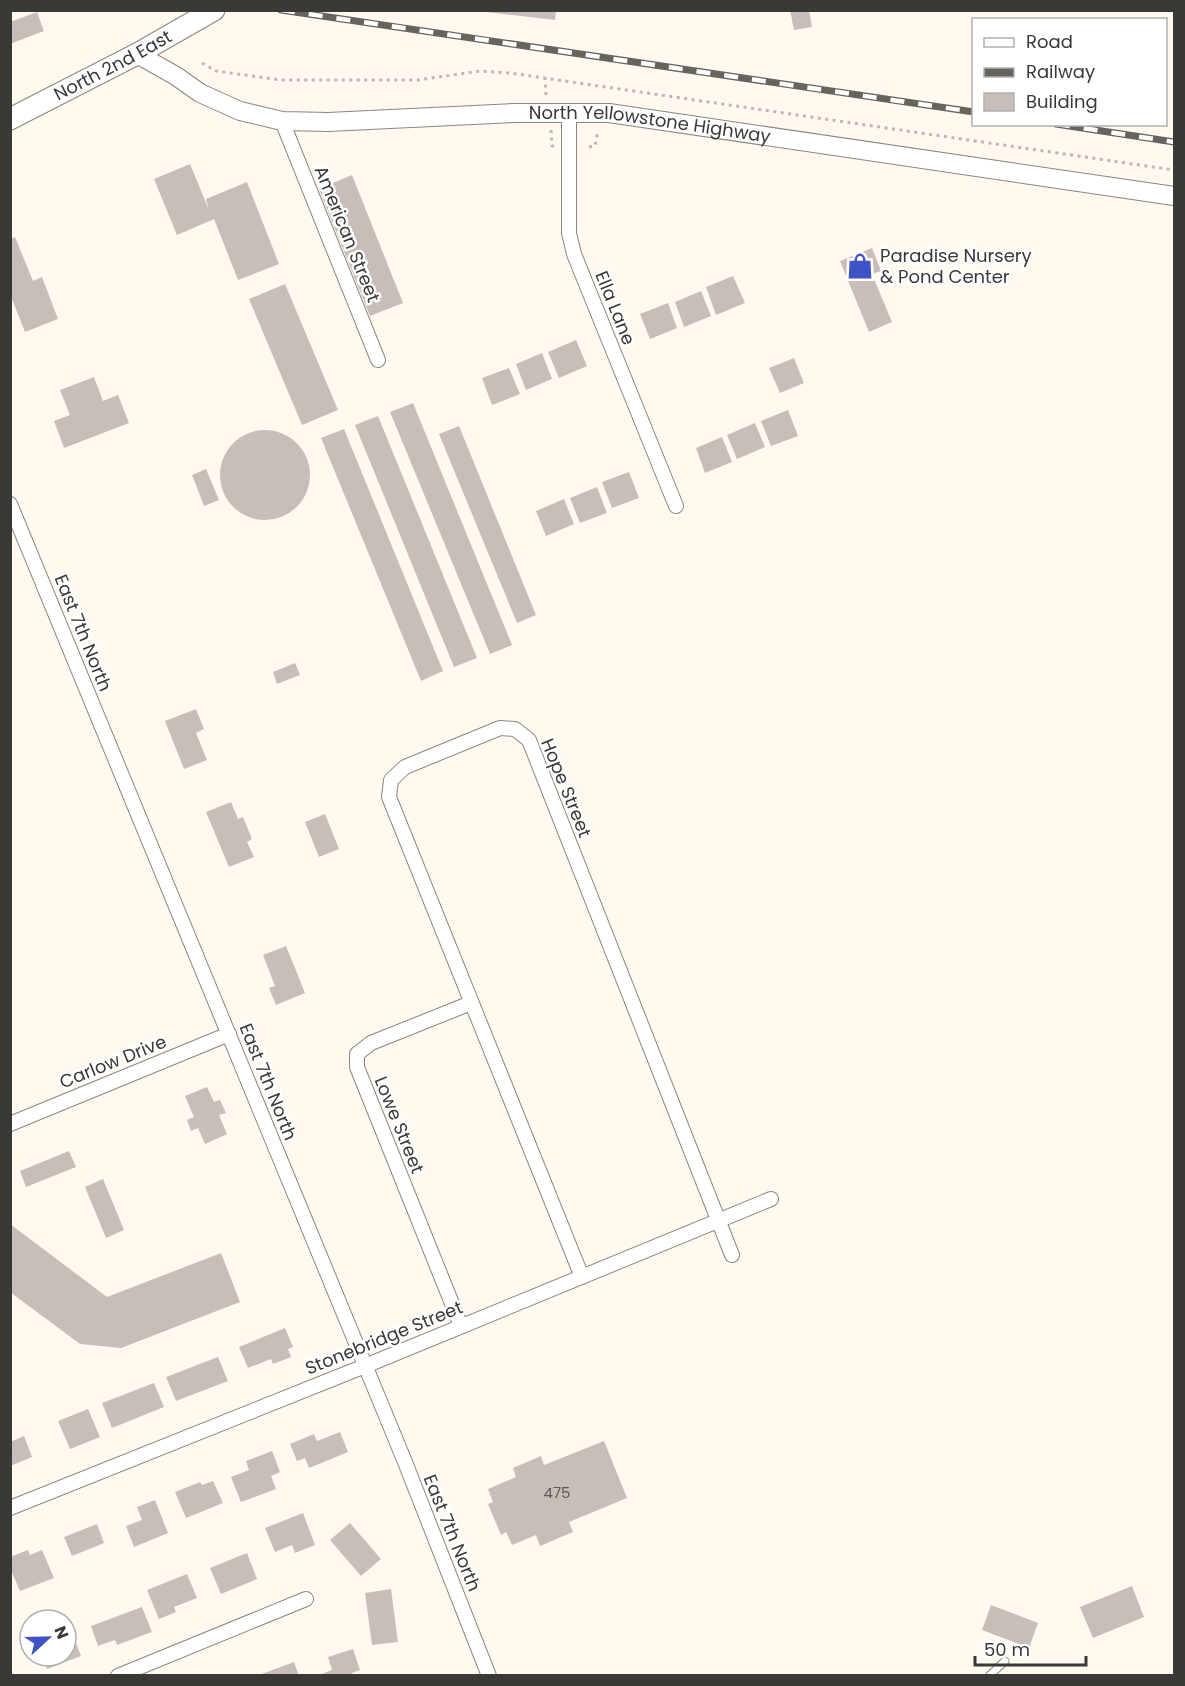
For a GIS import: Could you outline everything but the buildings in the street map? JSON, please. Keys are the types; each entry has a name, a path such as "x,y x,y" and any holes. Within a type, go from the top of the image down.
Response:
{"main road":[{"name":"North 2nd East","path":"10,119 137,54 214,10"},
{"name":"North Yellowstone Highway","path":"137,54 176,76 200,93 240,111 282,121 328,123 513,113 609,112 1174,196"}],"street":[{"name":"Ella Lane","path":"569,113 569,233 574,254 676,506"},
{"name":"American Street","path":"282,121 378,360"},
{"name":"East 7th North","path":"10,504 365,1366 489,1676"},
{"name":"Hope Street","path":"582,1277 388,797 391,780 405,767 500,728 515,729 530,740 732,1255"},
{"name":"Lowe Street","path":"461,1326 357,1067 357,1054 371,1042 471,1003"},
{"name":"Carlow Drive","path":"10,1124 229,1034"},
{"name":"Stonebridge Street","path":"10,1508 771,1200"},
{"path":"118,1676 306,1599"}],"lane":[{"path":"989,1676 1005,1661"}],"path":[{"path":"545,78 547,99"},
{"path":"600,94 602,87"},
{"path":"551,130 552,146"},
{"path":"589,147 595,146 598,130"}],"railway":[{"path":"281,10 972,112"},
{"path":"1069,126 1174,142"}],"place":[{"name":"Paradise Nursery & Pond Center","path":"860,266"}]}
